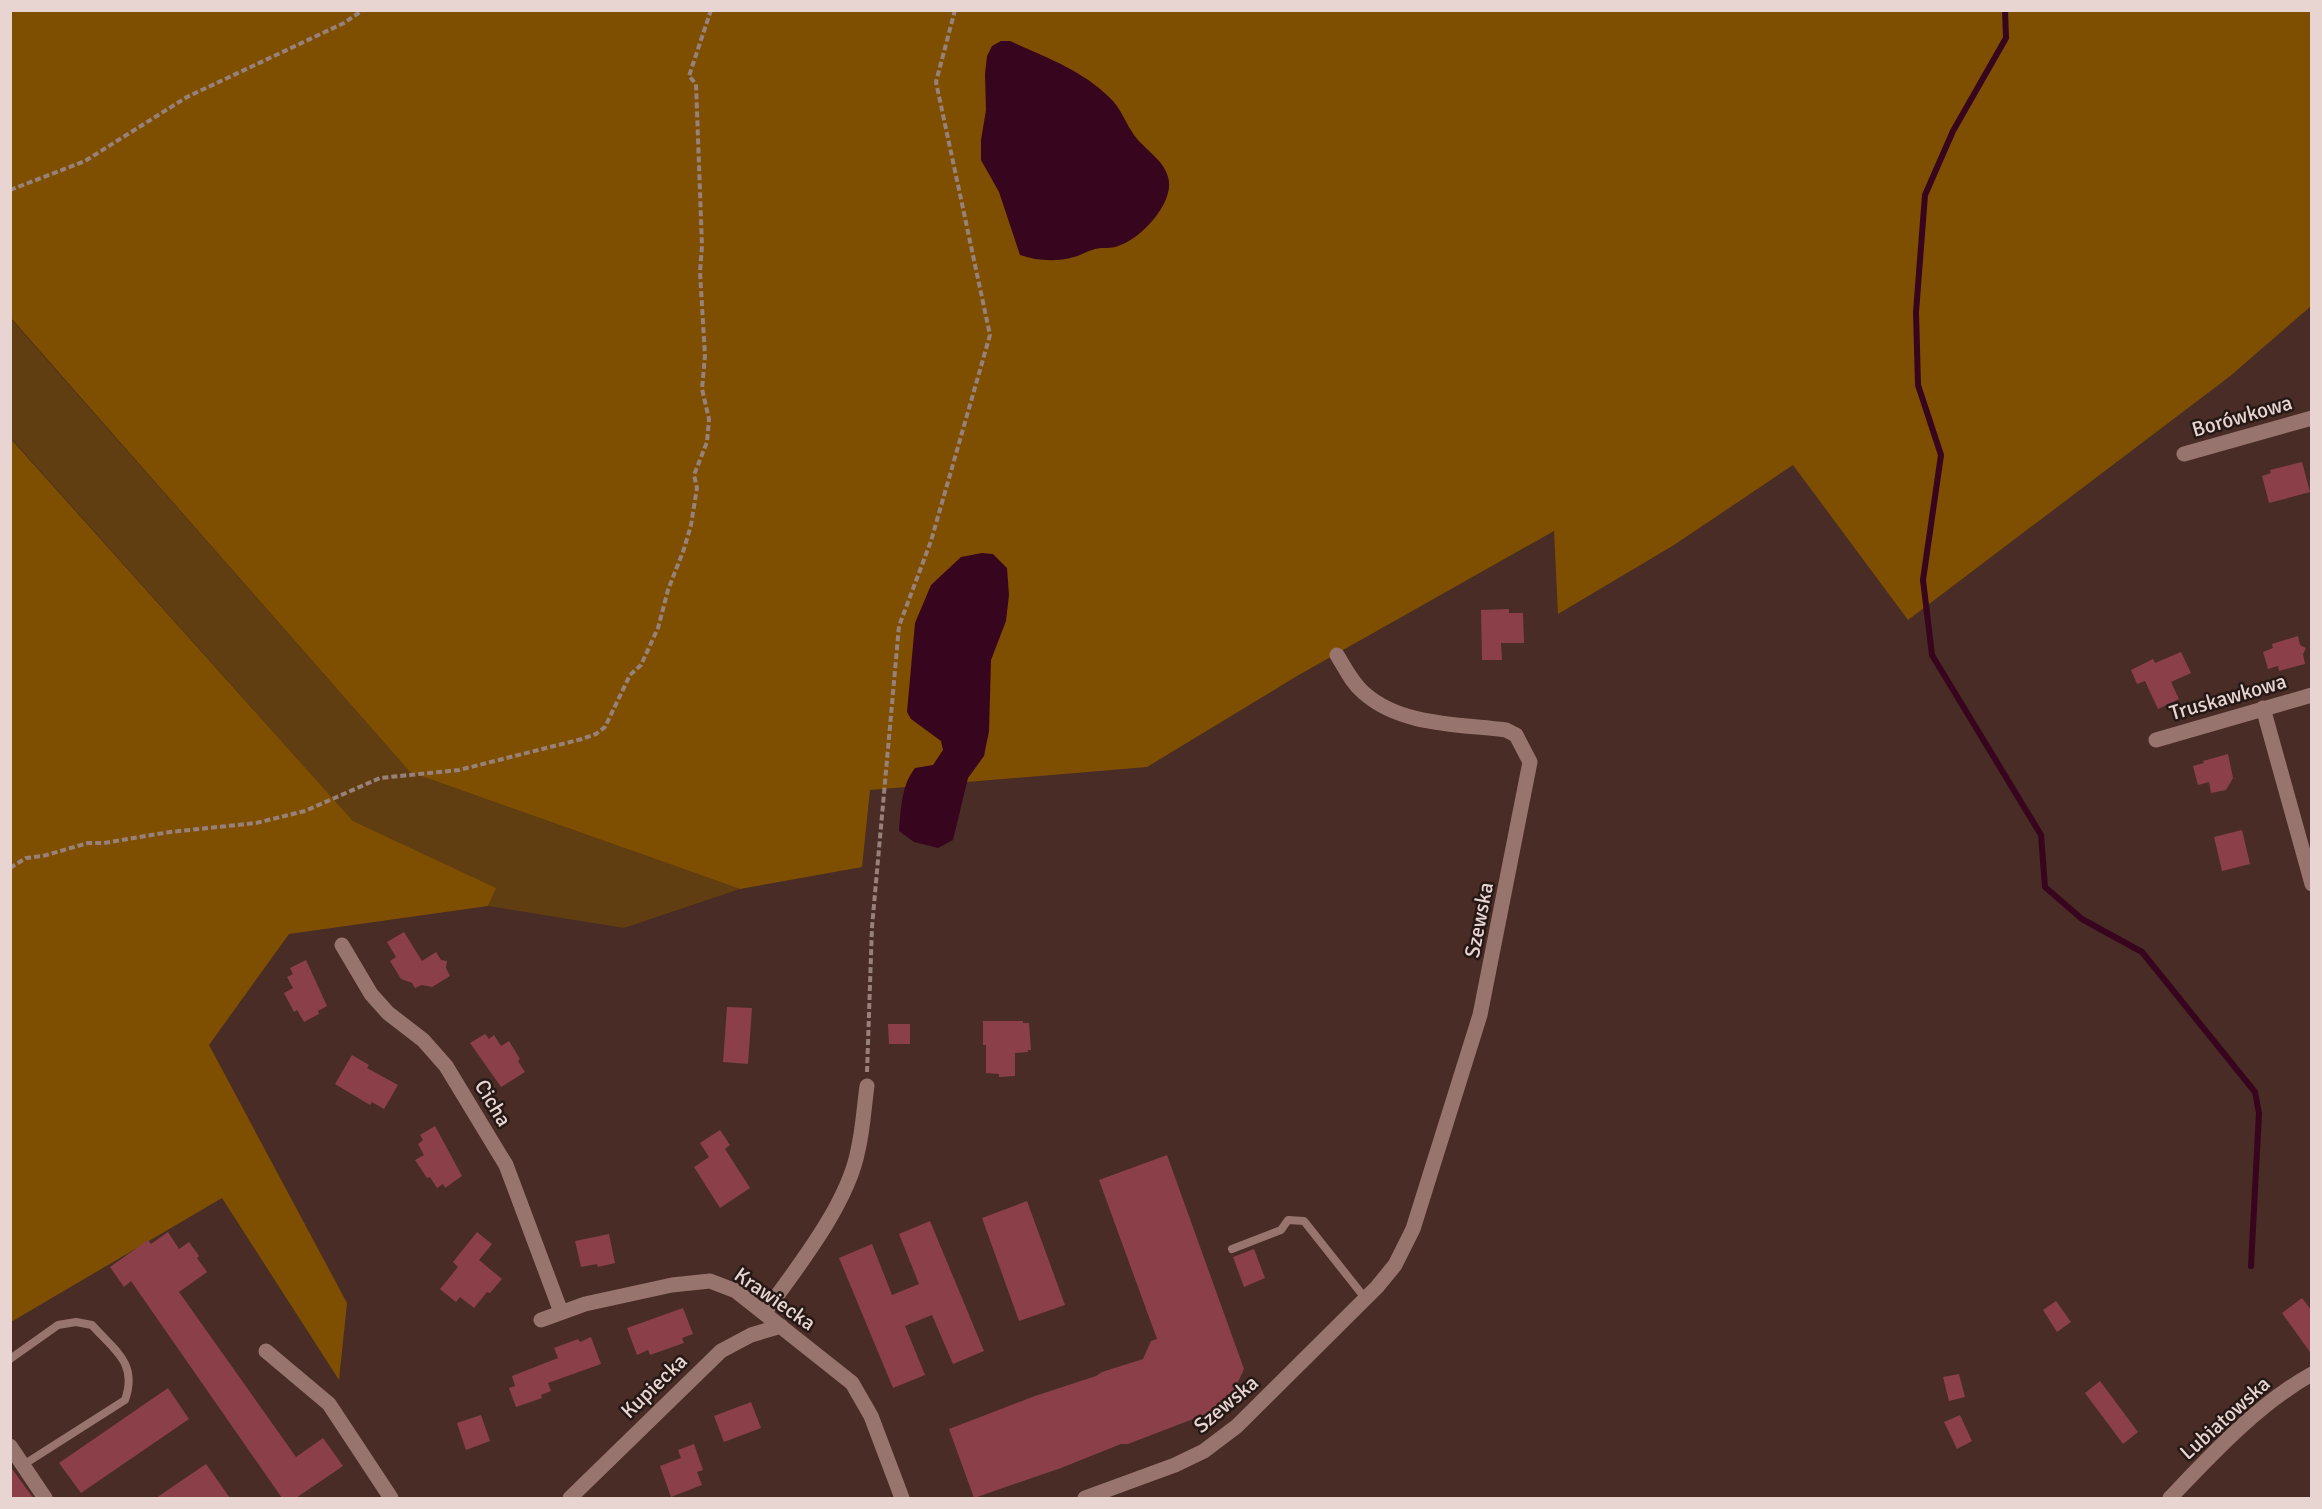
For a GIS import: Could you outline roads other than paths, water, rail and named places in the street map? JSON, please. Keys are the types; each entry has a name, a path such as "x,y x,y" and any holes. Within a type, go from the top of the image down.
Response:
{"street":[{"name":"Borówkowa","path":"2184,454 2312,418"},
{"name":"Szewska","path":"1085,1498 1175,1466 1204,1451 1238,1426 1395,1265 1413,1229 1470,1049 1488,982 1530,762 1516,735 1506,730 1414,718 1388,709 1363,693 1337,655"},
{"name":"Truskawkowa","path":"2156,740 2312,695"},
{"path":"2262,708 2312,884"},
{"name":"Cicha","path":"342,945 371,994 388,1012 423,1040 446,1066 506,1165 561,1312"},
{"path":"765,1312 806,1256 847,1185 858,1151 867,1086"},
{"name":"Krawiecka","path":"541,1320 616,1296 672,1285 710,1281 736,1292 765,1312 852,1383 871,1416 902,1498"},
{"name":"Kupiecka","path":"570,1498 721,1351 751,1335 781,1326"},
{"path":"266,1351 329,1404 391,1498"},
{"name":"Lubiatowska","path":"2170,1498 2242,1426 2297,1382 2312,1374"},
{"path":"10,1446 45,1498"}],"lane":[{"path":"1232,1249 1281,1230 1288,1220 1304,1221 1365,1298"},
{"path":"10,1359 58,1325 76,1323 92,1325 129,1368 131,1384 125,1400 23,1465"}],"waterway":[{"path":"2005,10 2006,38 1953,131 1925,195 1916,312 1918,385 1941,455 1923,580 1932,655 2041,835 2045,887 2082,919 2142,952 2255,1092 2259,1113 2251,1266"}]}
